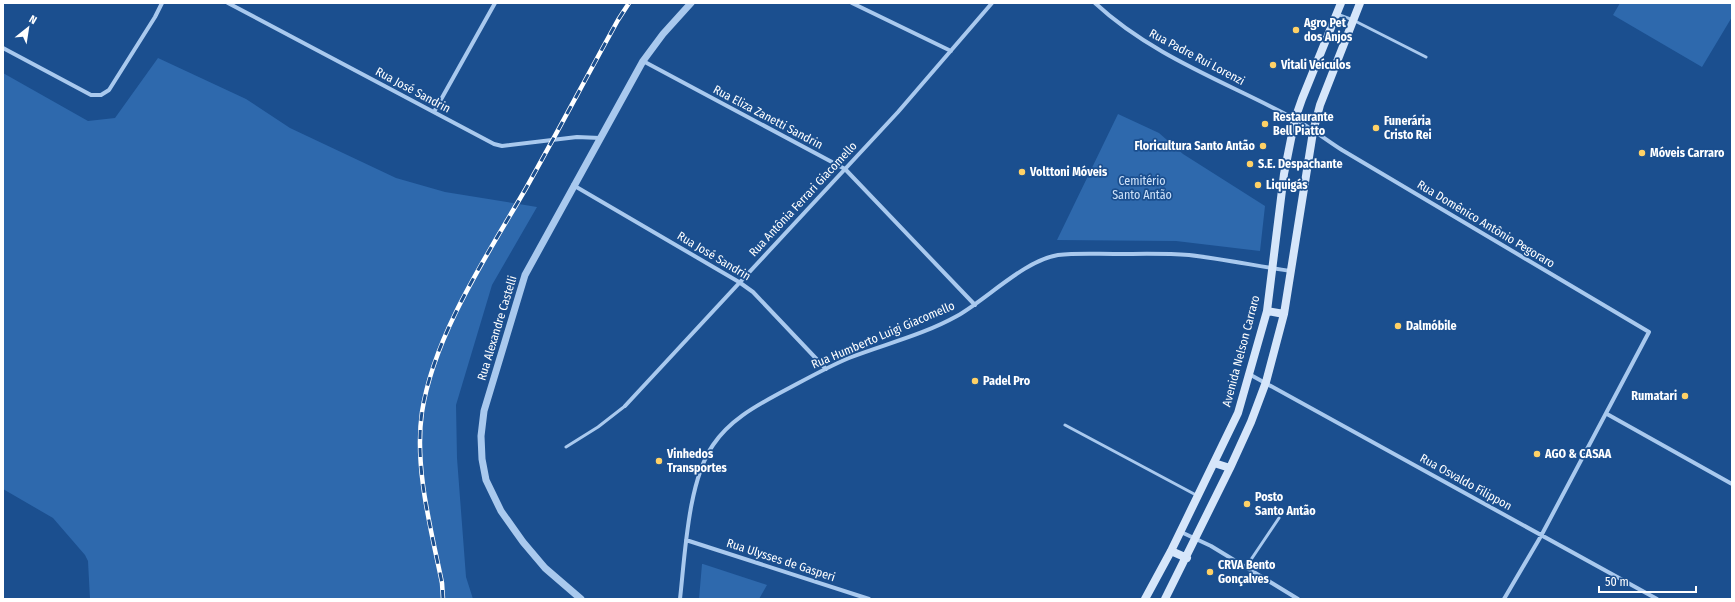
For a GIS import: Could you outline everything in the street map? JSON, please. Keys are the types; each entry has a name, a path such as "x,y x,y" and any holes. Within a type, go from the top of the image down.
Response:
{"main road":[{"name":"Avenida Nelson Carraro","path":"1145,599 1172,551 1238,413 1267,311 1284,174 1295,119 1341,3"},
{"path":"1165,599 1187,558 1230,468 1251,422 1266,382 1284,314 1313,132 1320,105 1360,3"},
{"path":"1267,311 1284,314"},
{"path":"1214,463 1230,468"},
{"path":"1172,551 1187,558"}],"street":[{"path":"3,48 91,96 101,95 109,90 155,17 162,3"},
{"name":"Rua José Sandrin","path":"228,3 494,144 502,146 577,137 600,138"},
{"path":"434,112 495,3"},
{"name":"Rua Alexandre Castelli","path":"581,599 545,568 523,542 501,511 486,480 482,459 481,436 484,411 525,275 573,185 643,61 663,34 691,3"},
{"path":"852,3 951,52"},
{"name":"Rua Antônia Ferrari Giacomello","path":"625,406 845,169 951,52 992,3"},
{"name":"Rua Padre Rui Lorenzi","path":"1095,3 1134,34 1168,55 1295,119 1313,132"},
{"name":"Rua Eliza Zanetti Sandrin","path":"643,61 845,169 975,305"},
{"name":"Rua Domênico Antônio Pegoraro","path":"1313,132 1649,332 1607,414"},
{"name":"Rua José Sandrin","path":"573,185 739,282 753,292 826,369"},
{"name":"Rua Humberto Luigi Giacomello","path":"680,599 686,540 698,477 703,463 712,446 722,432 737,418 764,402 849,358 904,339 955,317 975,305 1029,266 1056,255 1188,255 1292,271"},
{"name":"Rua Osvaldo Filippon","path":"1249,374 1266,382 1541,536 1657,599"},
{"path":"1504,599 1541,536 1607,414 1732,484"},
{"path":"1181,532 1211,546 1298,599"},
{"name":"Rua Ulysses de Gasperi","path":"686,540 869,599"}],"lane":[{"path":"1337,14 1353,20 1426,57"},
{"path":"566,447 598,427 625,406"},
{"path":"1065,425 1198,496"},
{"path":"1246,567 1279,518"}],"green space":[{"path":"1620,3 1732,3 1732,17 1702,67 1613,15"},
{"path":"158,58 246,99 290,128 396,178 445,192 537,207 492,285 456,405 457,458 466,577 473,599 90,599 88,561 85,555 53,518 3,489 3,73 88,121 115,118"},
{"name":"Cemitério Santo Antão","path":"1118,114 1159,133 1183,154 1265,206 1260,251 1176,241 1057,240"},
{"path":"702,564 767,585 759,599 699,599"}],"railway":[{"path":"443,599 442,583 425,498 420,454 422,412 428,383 438,354 463,297 525,190 618,20 629,3"}],"place":[{"name":"Agro Pet dos Anjos","path":"1296,30"},
{"name":"Vitali Veículos","path":"1273,65"},
{"name":"Restaurante Bell Piatto","path":"1265,124"},
{"name":"Funerária Cristo Rei","path":"1376,128"},
{"name":"Floricultura Santo Antão","path":"1263,146"},
{"name":"Móveis Carraro","path":"1642,153"},
{"name":"S.E. Despachante","path":"1250,164"},
{"name":"Volttoni Móveis","path":"1022,172"},
{"name":"Liquigás","path":"1258,185"},
{"name":"Dalmóbile","path":"1398,326"},
{"name":"Padel Pro","path":"975,381"},
{"name":"Rumatari","path":"1685,396"},
{"name":"AGO & CASAA","path":"1537,454"},
{"name":"Vinhedos Transportes","path":"659,461"},
{"name":"Posto Santo Antão","path":"1247,504"},
{"name":"CRVA Bento Gonçalves","path":"1210,572"}]}
